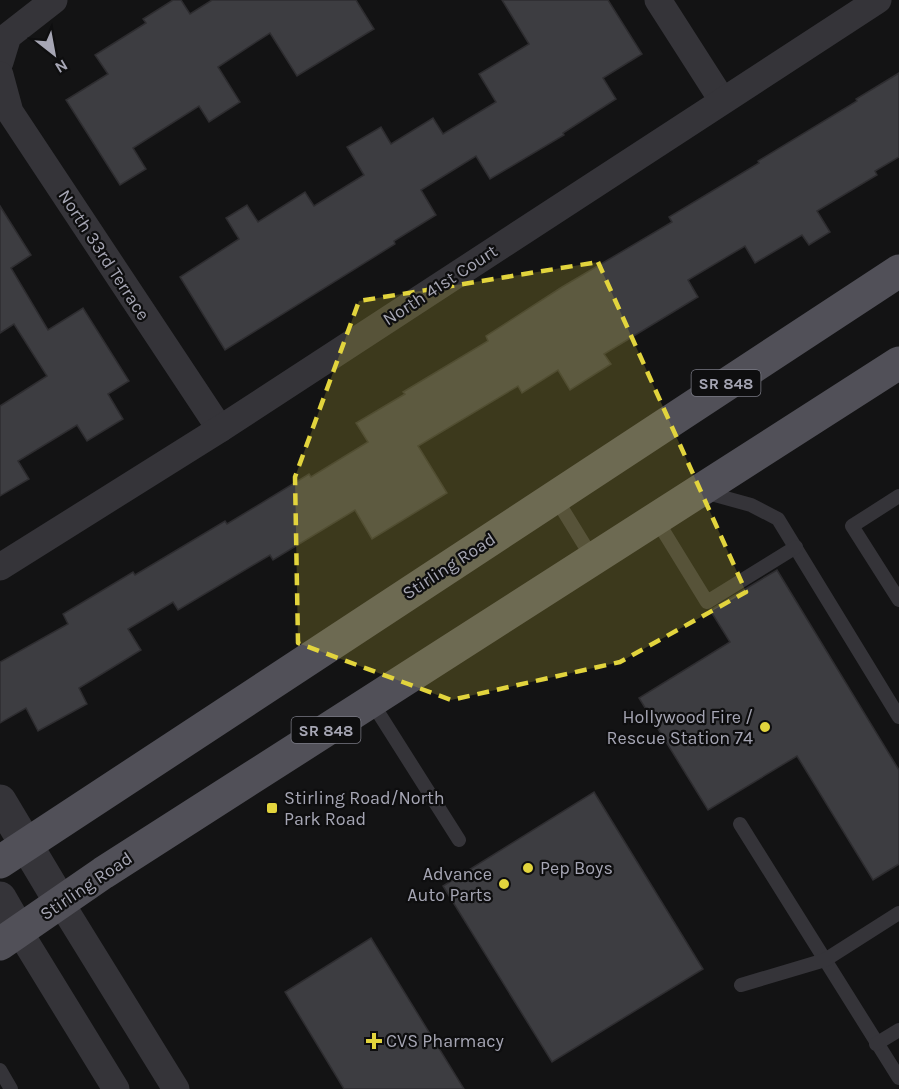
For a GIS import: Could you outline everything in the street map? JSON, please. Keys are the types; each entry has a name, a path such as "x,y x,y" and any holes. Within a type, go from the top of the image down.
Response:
{"main road":[{"name":"Stirling Road","path":"13,853 899,271"},
{"name":"Stirling Road","path":"10,937 103,873 899,363"}],"street":[{"path":"0,62 8,36 54,0"},
{"path":"658,0 722,100"},
{"name":"North 41st Court","path":"0,567 220,429 878,0"},
{"name":"North 33rd Terrace","path":"0,75 10,112 220,429"},
{"path":"0,801 13,853 61,903 176,1089"},
{"path":"0,898 10,937 116,1089"}],"lane":[{"path":"699,491 751,505 778,519 899,717"},
{"path":"554,496 593,559"},
{"path":"899,496 852,526 899,600"},
{"path":"656,519 707,602 796,547"},
{"path":"370,701 459,840"},
{"path":"740,824 899,1078"},
{"path":"741,985 825,960 899,913"},
{"path":"876,1044 899,1030"},
{"path":"0,1070 11,1089"}],"highlighted area":[{"path":"598,262 746,592 620,662 451,700 298,643 295,477 359,301"}],"building":[{"path":"173,0 181,0 190,14 212,0 356,0 374,29 297,76 270,33 218,67 240,102 209,122 199,106 133,148 146,169 120,185 66,100 108,74 95,55 146,23 143,19"},
{"path":"502,0 608,0 642,54 603,78 616,99 563,133 564,135 490,179 476,156 421,190 436,215 394,241 395,244 225,350 180,277 239,239 226,218 247,205 258,222 305,192 314,206 364,175 347,147 381,127 391,144 433,118 443,134 496,102 479,74 529,44"},
{"path":"899,73 899,157 875,171 877,175 817,211 830,232 809,245 802,235 755,263 745,246 688,280 698,297 604,354 611,364 570,390 558,370 522,393 518,386 418,446 447,493 372,539 355,510 273,560 270,555 178,610 173,602 128,629 141,650 79,688 87,704 38,731 26,708 0,723 0,662 68,624 63,614 133,572 135,575 225,521 227,524 309,474 311,477 368,442 356,423 488,341 486,336 562,287 672,222 669,217 759,163 758,161"},
{"path":"0,206 31,255 11,268 48,330 83,308 129,381 108,394 123,419 87,441 77,425 18,461 29,479 0,496 0,406 47,376 14,324 0,333"},
{"name":"Hollywood Fire / Rescue Station 74","path":"777,570 899,770 899,864 873,880 797,756 708,810 639,698 730,642 710,610"},
{"path":"594,792 703,969 552,1062 443,886"},
{"name":"CVS Pharmacy","path":"371,938 464,1089 344,1089 285,992"}],"place":[{"name":"Hollywood Fire / Rescue Station 74","path":"765,727"},
{"name":"Stirling Road/North Park Road","path":"272,808"},
{"name":"Pep Boys","path":"528,868"},
{"name":"Advance Auto Parts","path":"504,884"},
{"name":"CVS Pharmacy","path":"374,1041"}]}
